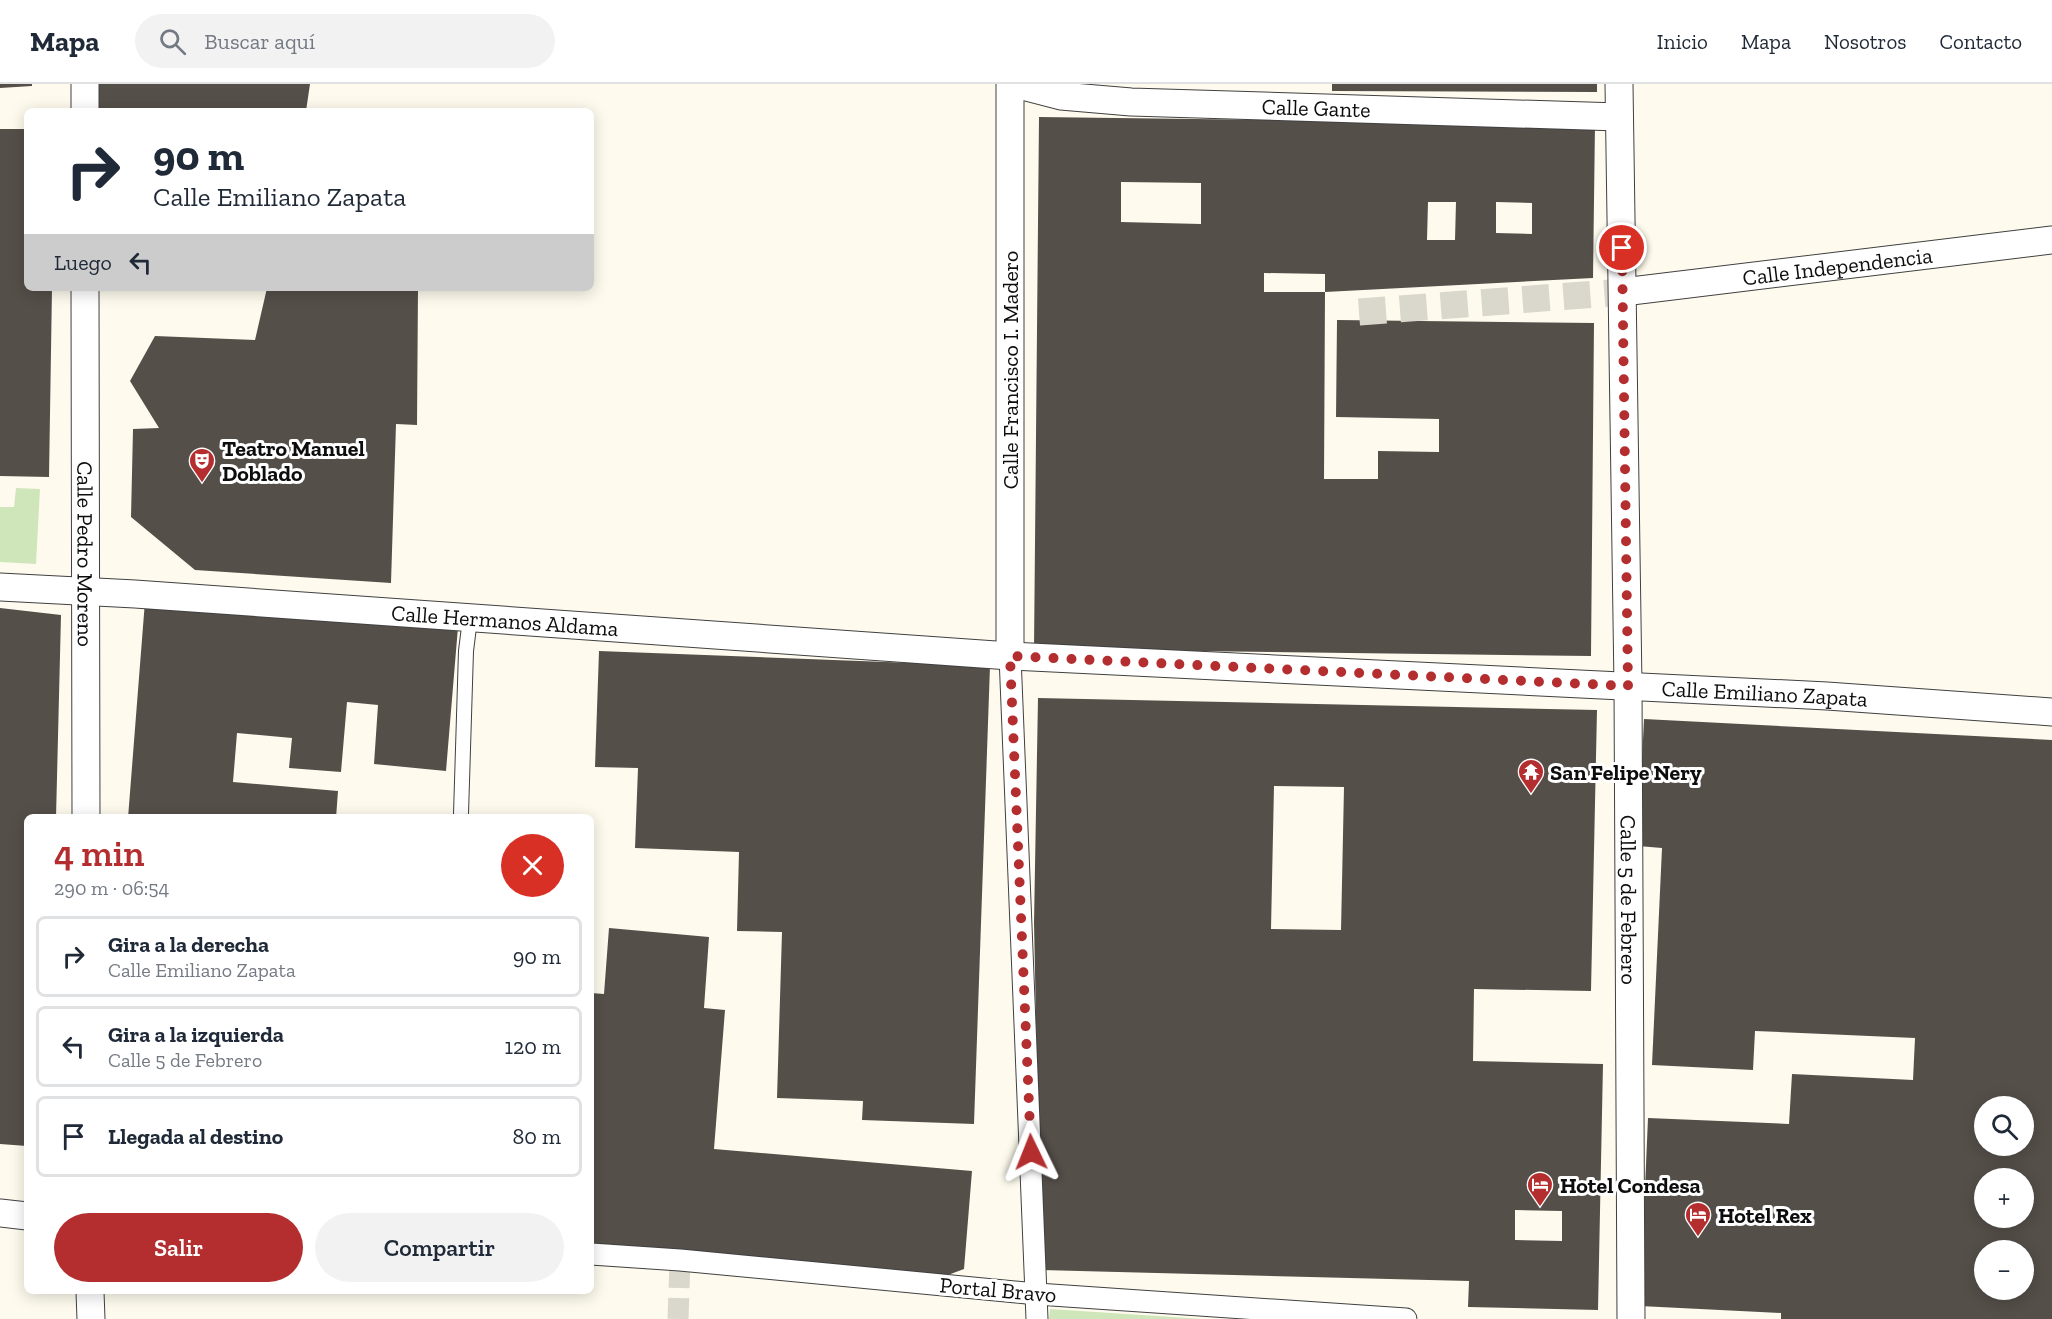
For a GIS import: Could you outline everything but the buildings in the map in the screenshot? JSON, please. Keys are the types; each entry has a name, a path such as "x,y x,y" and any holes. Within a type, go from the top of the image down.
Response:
{"street":[{"path":"85,84 85,108"},
{"name":"Calle Francisco I. Madero","path":"1010,84 1010,656"},
{"name":"Calle Gante","path":"1015,84 1061,96 1131,102 1620,117"},
{"name":"Calle 5 de Febrero","path":"1619,84 1628,686 1631,1319"},
{"name":"Calle Independencia","path":"1623,292 2052,240"},
{"name":"Calle Pedro Moreno","path":"85,291 86,814"},
{"name":"Calle Hermanos Aldama","path":"0,587 135,594 1010,656"},
{"path":"1010,656 1037,1319"},
{"name":"Calle Emiliano Zapata","path":"1010,656 1827,696 2052,712"},
{"path":"0,1213 24,1216"},
{"name":"Portal Bravo","path":"594,1254 692,1261 1037,1294 1406,1319"},
{"path":"90,1294 91,1319"}],"lane":[{"path":"461,814 466,651 470,619"}],"green space":[{"path":"16,488 40,489 36,564 0,562 0,507 14,507"},
{"path":"1050,1309 1203,1319 1049,1319"}],"tunnel":[{"path":"1359,312 1623,292"},
{"path":"678,1319 680,1260"}],"place":[{"name":"Teatro Manuel Doblado","path":"202,484"},
{"name":"San Felipe Nery","path":"1531,795"},
{"name":"Hotel Condesa","path":"1540,1208"},
{"name":"Hotel Rex","path":"1698,1238"}],"route":[{"path":"1031,1152 1010,656 1628,686 1622,248"}]}
